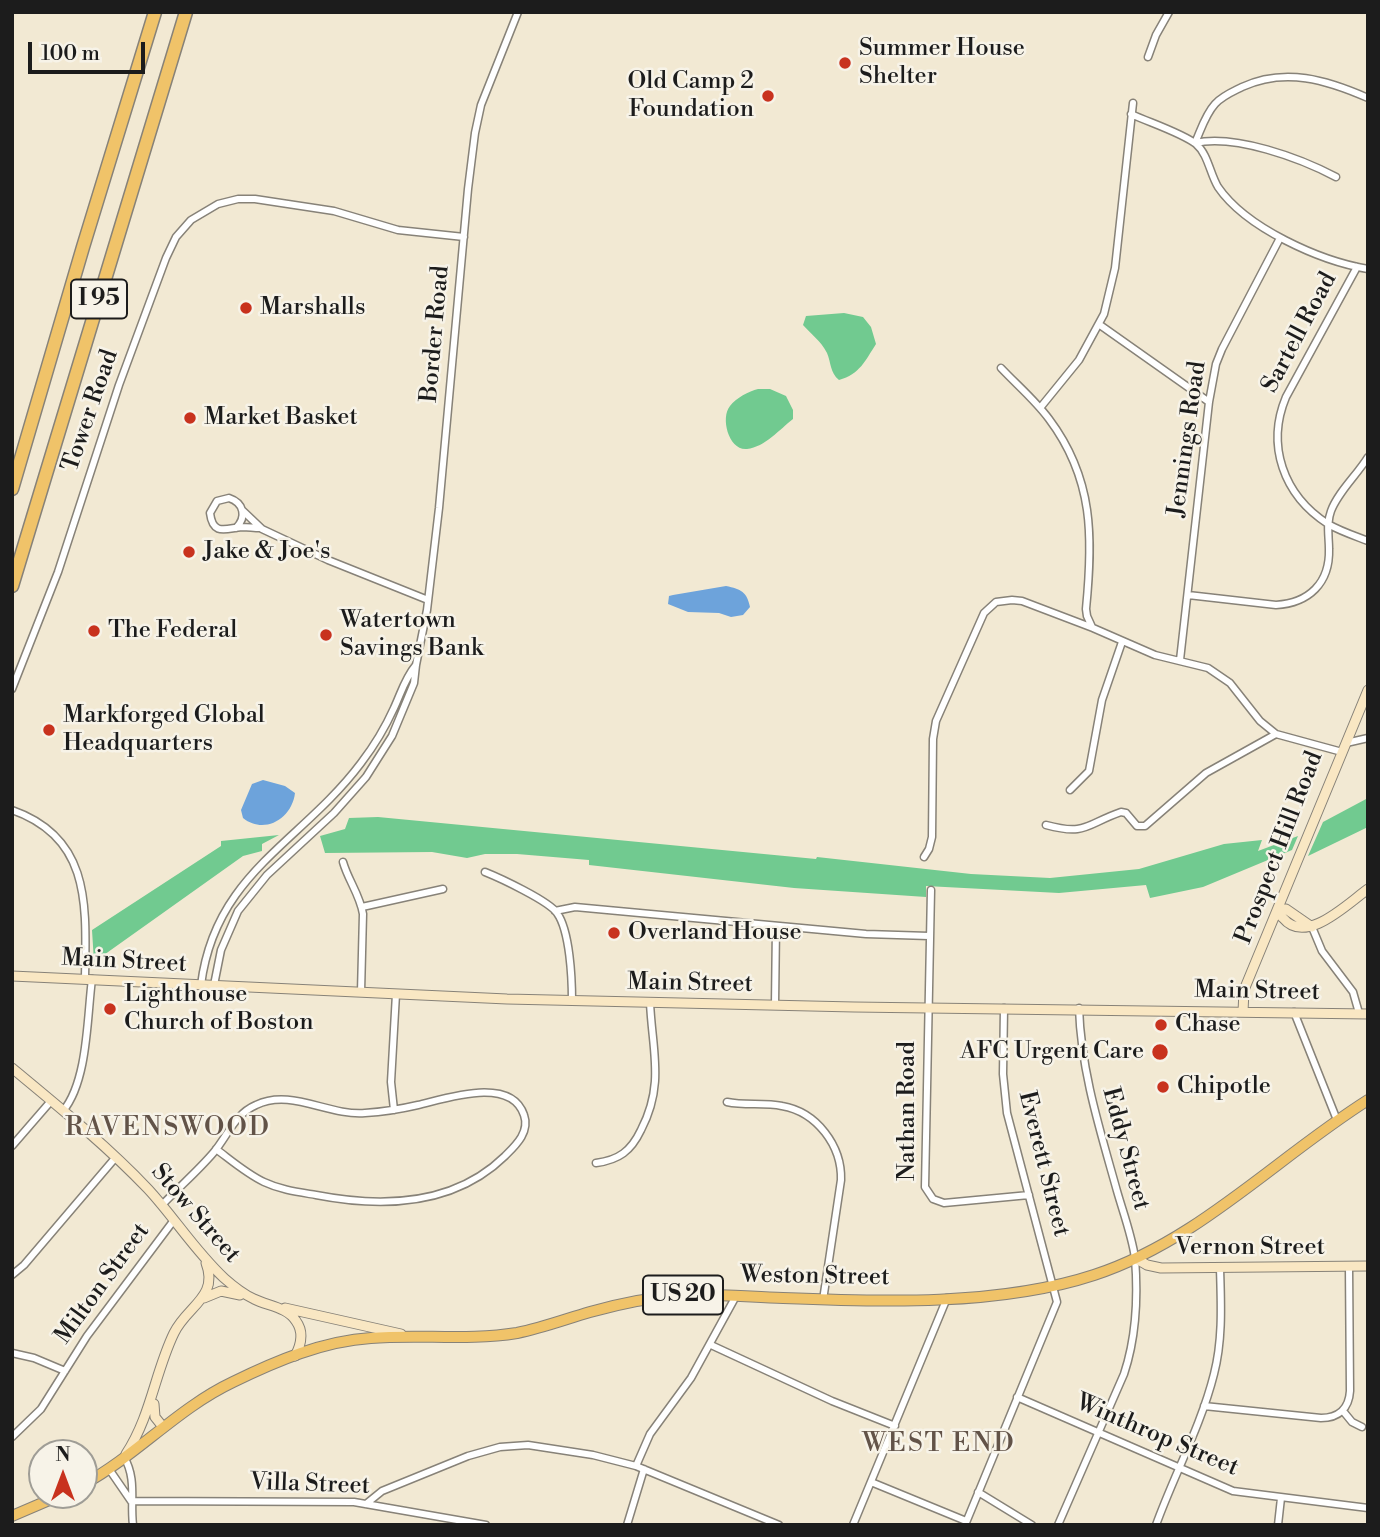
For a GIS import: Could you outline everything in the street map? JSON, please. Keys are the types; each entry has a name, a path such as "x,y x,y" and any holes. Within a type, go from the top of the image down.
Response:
{"highway":[{"name":"I 95","path":"12,489 155,12"},
{"name":"I 95","path":"12,586 186,12"}],"main road":[{"name":"Weston Street","path":"98,1475 218,1389 295,1356 354,1339 491,1336 518,1332 649,1298 685,1295 823,1300 947,1298 1054,1286 1096,1274 1135,1258 1214,1213 1337,1120 1368,1100"},
{"path":"12,1516 28,1509"}],"street":[{"name":"Border Road","path":"214,985 223,943 238,911 267,875 334,813 366,777 400,719 414,683 428,600 440,496 468,189 478,119 518,12"},
{"path":"1148,57 1169,12"},
{"path":"1195,143 1214,105 1234,90 1262,80 1292,77 1318,79 1368,98"},
{"path":"1040,408 1079,360 1100,325 1108,299 1115,268 1133,103"},
{"path":"1131,114 1195,143 1226,197 1245,215 1280,238 1368,269"},
{"path":"1195,143 1213,140 1280,153 1301,159 1336,177"},
{"name":"Tower Road","path":"12,689 58,572 119,385 166,258 176,237 191,220 218,204 238,199 255,199 334,211 387,228 464,237"},
{"name":"Jennings Road","path":"1180,660 1209,402 1216,364 1280,238"},
{"name":"Sartell Road","path":"1357,267 1286,397 1276,431 1279,457 1287,477 1308,507 1328,524 1368,541"},
{"path":"1100,325 1209,402"},
{"path":"1001,368 1040,408 1057,431 1073,460 1084,491 1090,536 1087,616 1093,628"},
{"path":"1188,595 1276,605 1300,600 1320,586 1326,576 1329,555 1328,524 1333,506 1368,457"},
{"path":"262,529 236,528 228,531 217,528 211,519 212,508 219,500 229,498 238,503 262,529 328,560 428,600"},
{"path":"236,528 243,517 242,510"},
{"name":"Prospect Hill Road","path":"924,856 931,840 934,729 984,613 996,603 1012,600 1033,604 1155,655 1197,664 1220,674 1237,690 1260,721 1276,734 1344,747 1244,990 1243,1012"},
{"path":"1070,790 1089,771 1102,700 1122,642"},
{"name":"Border Road","path":"201,985 213,937 234,896 266,858 332,799 353,774 382,732 415,665"},
{"path":"1344,747 1368,690"},
{"path":"1046,825 1077,831 1123,812 1139,827 1145,826 1206,772 1276,734"},
{"path":"1344,747 1368,738"},
{"path":"12,810 34,819 52,831 64,844 75,863 82,892 88,979 84,1043 73,1097 63,1111"},
{"path":"343,862 362,906 364,925 361,992"},
{"path":"485,872 547,903 555,911 565,935 572,1000"},
{"path":"362,906 443,889"},
{"path":"1278,909 1282,918 1297,927 1312,927 1368,889"},
{"path":"928,1007 931,890"},
{"path":"555,911 575,906 866,934 929,936"},
{"path":"775,1005 776,926"},
{"path":"1312,927 1322,951 1353,992 1364,1014"},
{"name":"Main Street","path":"12,975 572,1000 1364,1014"},
{"path":"394,1110 391,1082 396,994"},
{"path":"596,1163 615,1160 628,1151 640,1133 652,1105 656,1072 650,1002"},
{"name":"Nathan Road","path":"928,1007 926,1190 933,1199 944,1203 1029,1195"},
{"name":"Everett Street","path":"1004,1008 1002,1059 1005,1098 1054,1286"},
{"name":"Eddy Street","path":"1058,1525 1121,1380 1132,1345 1135,1258 1086,1077 1080,1046 1079,1008"},
{"path":"1294,1012 1337,1120"},
{"name":"Stow Street","path":"12,1068 116,1157 162,1205 204,1258 230,1283 258,1301 288,1313 298,1324 301,1339 295,1356"},
{"path":"162,1205 216,1149 244,1112 270,1100 297,1101 348,1113 394,1110 462,1093 485,1093 516,1103 524,1114 526,1126 517,1143 483,1175 441,1195 415,1200 353,1201 288,1190 261,1181 216,1149"},
{"path":"12,1146 51,1101"},
{"path":"727,1102 791,1108 816,1123 833,1143 841,1164 841,1180 823,1300"},
{"path":"12,1275 24,1265 116,1157"},
{"name":"Milton Street","path":"12,1437 41,1409 92,1328 174,1220"},
{"path":"133,1525 132,1477 124,1457 145,1421 174,1333 181,1321 202,1299 209,1286 210,1279 204,1258"},
{"name":"Vernon Street","path":"1135,1258 1157,1268 1368,1266"},
{"path":"1204,1406 1325,1418 1336,1416 1343,1410 1350,1391 1349,1266"},
{"path":"1156,1525 1204,1406 1214,1373 1219,1348 1220,1268"},
{"path":"871,1482 965,1523 1056,1305 1054,1286"},
{"path":"202,1299 225,1291 258,1301"},
{"path":"627,1525 650,1434 711,1345 736,1296"},
{"path":"853,1525 947,1298"},
{"path":"274,1307 423,1337"},
{"path":"711,1345 832,1401 895,1426"},
{"name":"Milton Street","path":"12,1353 34,1358 65,1371"},
{"path":"155,1392 155,1415 163,1427"},
{"name":"Winthrop Street","path":"1017,1397 1233,1491 1368,1508"},
{"path":"1343,1410 1352,1422 1362,1427"},
{"path":"366,1504 382,1492 468,1456 500,1447 541,1447 640,1467 779,1525"},
{"path":"109,1469 131,1501"},
{"path":"978,1492 1032,1525"},
{"path":"1278,1525 1281,1498"},
{"name":"Villa Street","path":"131,1501 366,1504 486,1525"}],"green space":[{"path":"844,313 863,317 871,327 876,344 857,370 839,380 832,371 825,349 803,325 806,316"},
{"path":"758,389 770,389 786,396 793,410 793,419 760,445 741,448 735,445 728,433 727,411 739,398"},
{"path":"1368,798 1368,827 1308,856 1323,822"},
{"path":"378,817 817,857 971,874 1050,878 1139,869 1224,844 1262,840 1258,851 1298,836 1292,850 1203,887 1150,898 1146,885 1059,893 926,886 926,897 794,888 589,865 589,860 517,854 485,854 467,858 432,852 325,853 320,836 345,829 349,818"},
{"path":"279,835 262,844 262,851 243,856 94,962 92,930 221,846 221,841"}],"water":[{"path":"726,586 739,590 747,598 750,607 743,615 731,617 719,613 688,612 668,604 669,596"},
{"path":"263,780 285,786 295,793 289,810 283,817 276,822 260,825 243,818 241,810 252,784"}],"place":[{"name":"Summer House Shelter","path":"845,63"},
{"name":"Old Camp 2 Foundation","path":"768,96"},
{"name":"Marshalls","path":"246,308"},
{"name":"Market Basket","path":"190,418"},
{"name":"Jake & Joe's","path":"189,552"},
{"name":"The Federal","path":"94,631"},
{"name":"Watertown Savings Bank","path":"326,635"},
{"name":"Markforged Global Headquarters","path":"49,730"},
{"name":"Overland House","path":"614,933"},
{"name":"Lighthouse Church of Boston","path":"110,1009"},
{"name":"Chase","path":"1161,1025"},
{"name":"AFC Urgent Care","path":"1160,1052"},
{"name":"Chipotle","path":"1163,1087"}],"district":[{"name":"RAVENSWOOD","path":"168,1129"},
{"name":"WEST END","path":"939,1445"}]}
